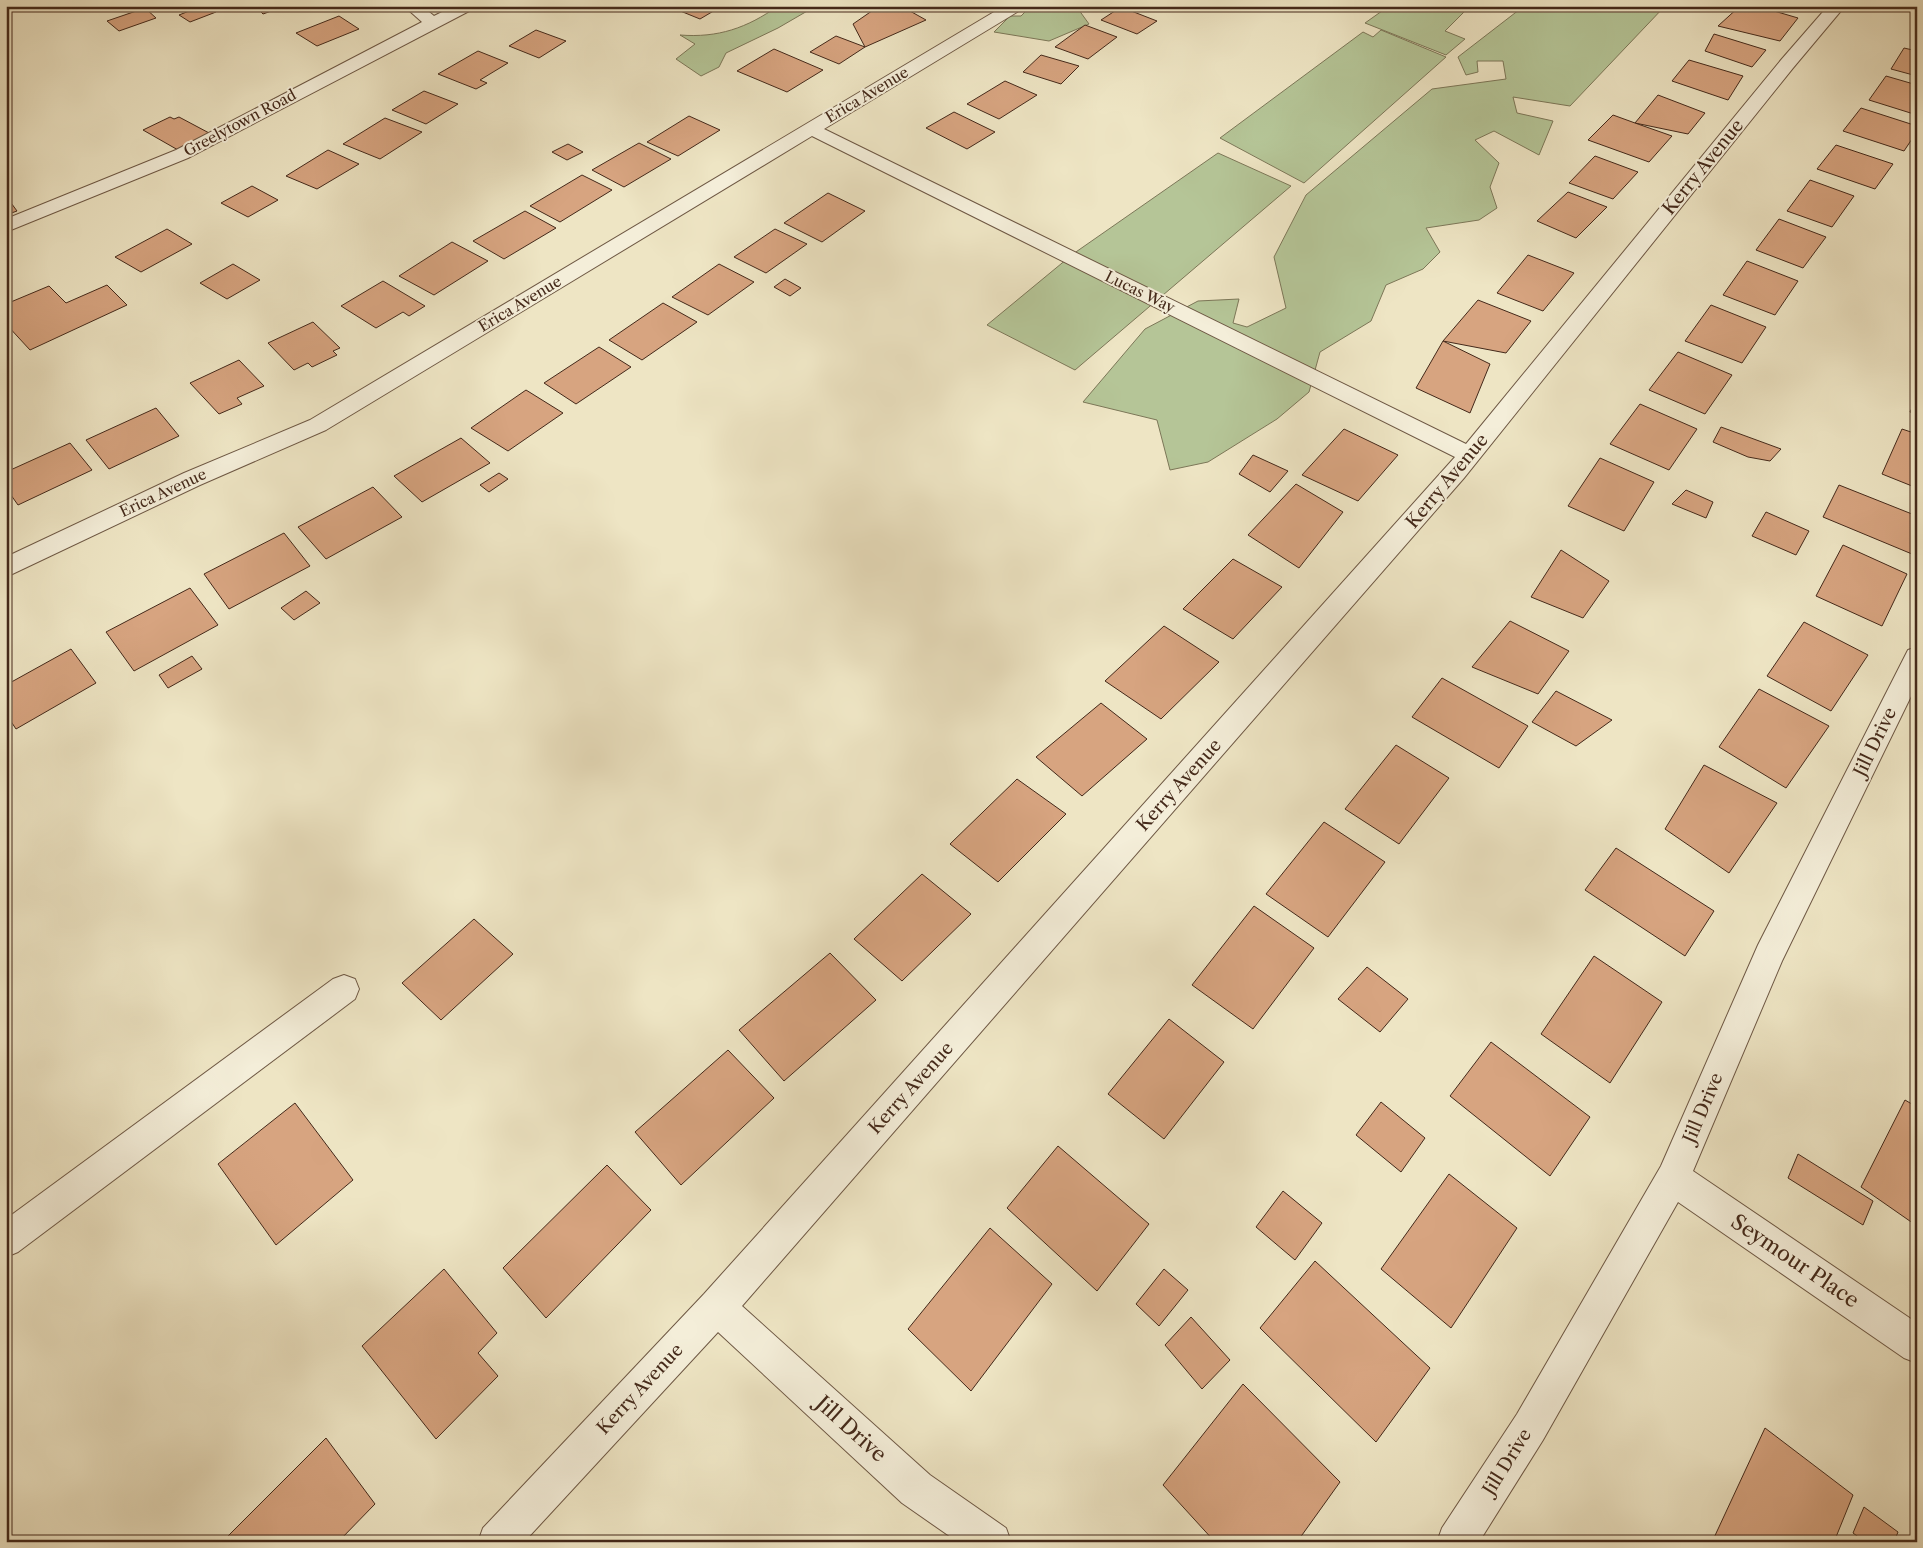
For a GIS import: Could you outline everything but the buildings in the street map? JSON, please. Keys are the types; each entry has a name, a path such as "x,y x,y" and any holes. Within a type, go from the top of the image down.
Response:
{"street":[{"path":"412,6 433,24"},
{"name":"Greelytown Road","path":"6,226 182,154 467,6"},
{"name":"Erica Avenue","path":"6,568 192,478 318,424 1016,6"},
{"name":"Kerry Avenue","path":"497,1542 717,1307 1470,455 1836,6"},
{"name":"Lucas Way","path":"811,129 1470,455"},
{"name":"Jill Drive","path":"1456,1542 1530,1427 1674,1178 1769,955 1917,657"},
{"path":"6,1240 344,989"},
{"name":"Seymour Place","path":"1674,1178 1917,1345"},
{"name":"Jill Drive","path":"717,1307 916,1489 992,1542"}],"green space":[{"path":"778,6 807,6 809,10 778,28 726,53 719,67 701,76 676,59 695,44 680,35 707,35 732,30 755,20"},
{"path":"1048,6 1076,6 1089,24 1049,41 994,32 1010,16 1021,16 1027,10"},
{"path":"1389,6 1470,6 1445,31 1465,39 1446,55 1365,23"},
{"path":"1524,6 1665,6 1570,106 1513,97 1517,113 1553,121 1539,155 1494,131 1475,140 1499,163 1490,187 1497,208 1479,220 1426,228 1440,252 1423,269 1386,285 1371,321 1320,352 1309,392 1277,419 1208,462 1170,470 1157,420 1083,402 1145,329 1198,301 1239,299 1233,323 1247,327 1286,308 1274,257 1306,195 1432,89 1506,79 1503,61 1477,61 1478,72 1466,75 1458,57"},
{"path":"1381,30 1446,57 1304,183 1220,138 1363,32 1373,37"},
{"path":"1218,153 1291,186 1075,370 987,325 1073,254"}]}
